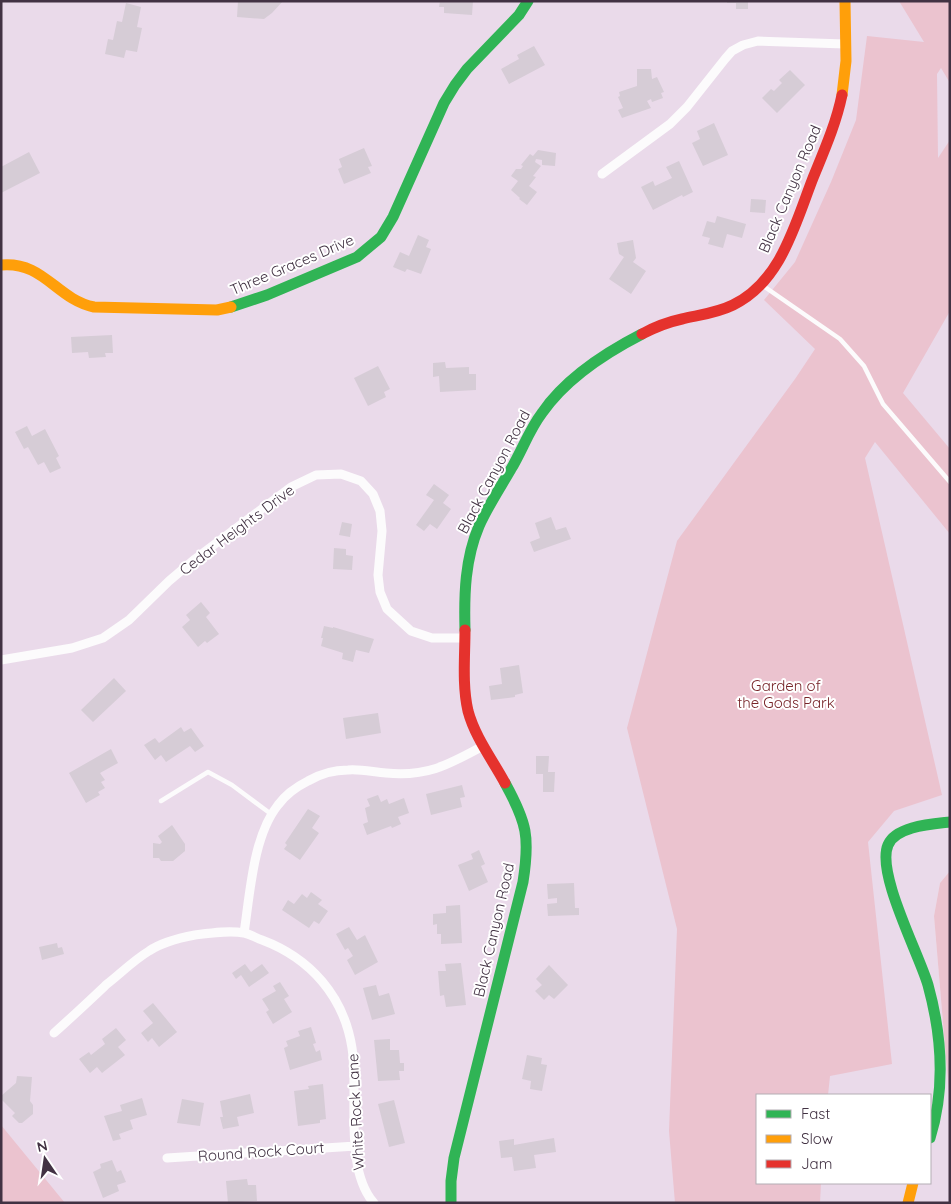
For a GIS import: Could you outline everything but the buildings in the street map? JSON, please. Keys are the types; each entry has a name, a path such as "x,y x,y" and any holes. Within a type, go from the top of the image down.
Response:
{"street":[{"name":"Three Graces Drive","path":"1,265 7,263 26,266 43,276 79,303 94,308 217,310 237,306 267,295 357,257 381,237 393,217 444,104 455,85 467,69 518,15 528,1"},
{"name":"Black Canyon Road","path":"451,1203 454,1158 523,882 528,838 520,813 483,746 470,717 466,690 465,638 466,574 472,547 480,524 516,462 541,413 557,393 579,375 629,341 663,324 718,312 742,300 761,285 784,251 830,134 842,97 845,72 845,1"},
{"path":"602,174 670,124 687,107 732,51 743,45 758,41 845,44"},
{"name":"Cedar Heights Drive","path":"1,660 72,648 103,638 129,620 195,559 291,486 316,475 324,474 341,474 355,479 361,482 373,494 380,511 382,531 378,576 380,592 387,609 411,631 432,638 465,638"},
{"path":"244,933 258,846 278,805 293,789 330,772 366,770 386,773 411,773 434,770 483,746"},
{"path":"931,1136 935,1126 942,1090 940,1048 934,1006 921,964 891,884 886,864 889,844 901,832 923,825 950,822"},
{"name":"White Rock Lane","path":"54,1032 128,966 149,950 179,938 206,933 244,933 295,956 316,973 332,994 345,1020 352,1047 359,1174 366,1194 374,1203"},
{"name":"Round Rock Court","path":"167,1158 356,1146"},
{"path":"908,1203 913,1184"}],"lane":[{"path":"761,285 840,339 864,366 883,404 950,482"},
{"path":"161,801 208,772 232,785 272,815"}],"shaded area":[{"path":"1,1 950,1 950,871 940,883 934,916 950,1106 950,1203 1,1203"}],"green space":[{"name":"Garden of the Gods Park","path":"899,1 950,1 950,83 941,68 937,74 938,158 950,140 950,311 903,393 950,449 950,534 875,442 865,458 942,795 894,811 868,842 892,1064 830,1076 828,1094 756,1094 756,1184 821,1184 820,1203 675,1203 669,1131 677,929 627,728 677,541 815,349 764,300 795,262 831,182 856,120 867,36 924,42"},
{"path":"950,871 950,1106 934,916 940,883"},
{"path":"1,1125 65,1203 1,1203"}],"traffic: fast":[{"path":"231,307 267,295 357,257 381,237 393,217 444,103 455,85 467,69 519,15 528,1"},
{"path":"465,630 466,577 474,538 486,511 515,462 533,426 552,400 587,367 614,349 642,334"},
{"path":"451,1203 454,1158 523,882 526,853 525,831 518,809 505,783"},
{"path":"931,1134 940,1081 939,1042 933,1004 923,971 893,893 886,858 888,845 899,834 916,827 950,822"}],"traffic: slow":[{"path":"842,95 846,61 845,1"},
{"path":"1,265 16,265 28,269 39,274 81,303 94,307 217,310 231,307"},
{"path":"908,1203 913,1184"}],"traffic: jam":[{"path":"642,334 672,322 727,308 749,295 763,282 775,267 792,232 829,137 842,95"},
{"path":"465,630 464,681 468,711 479,739 505,783"}]}
